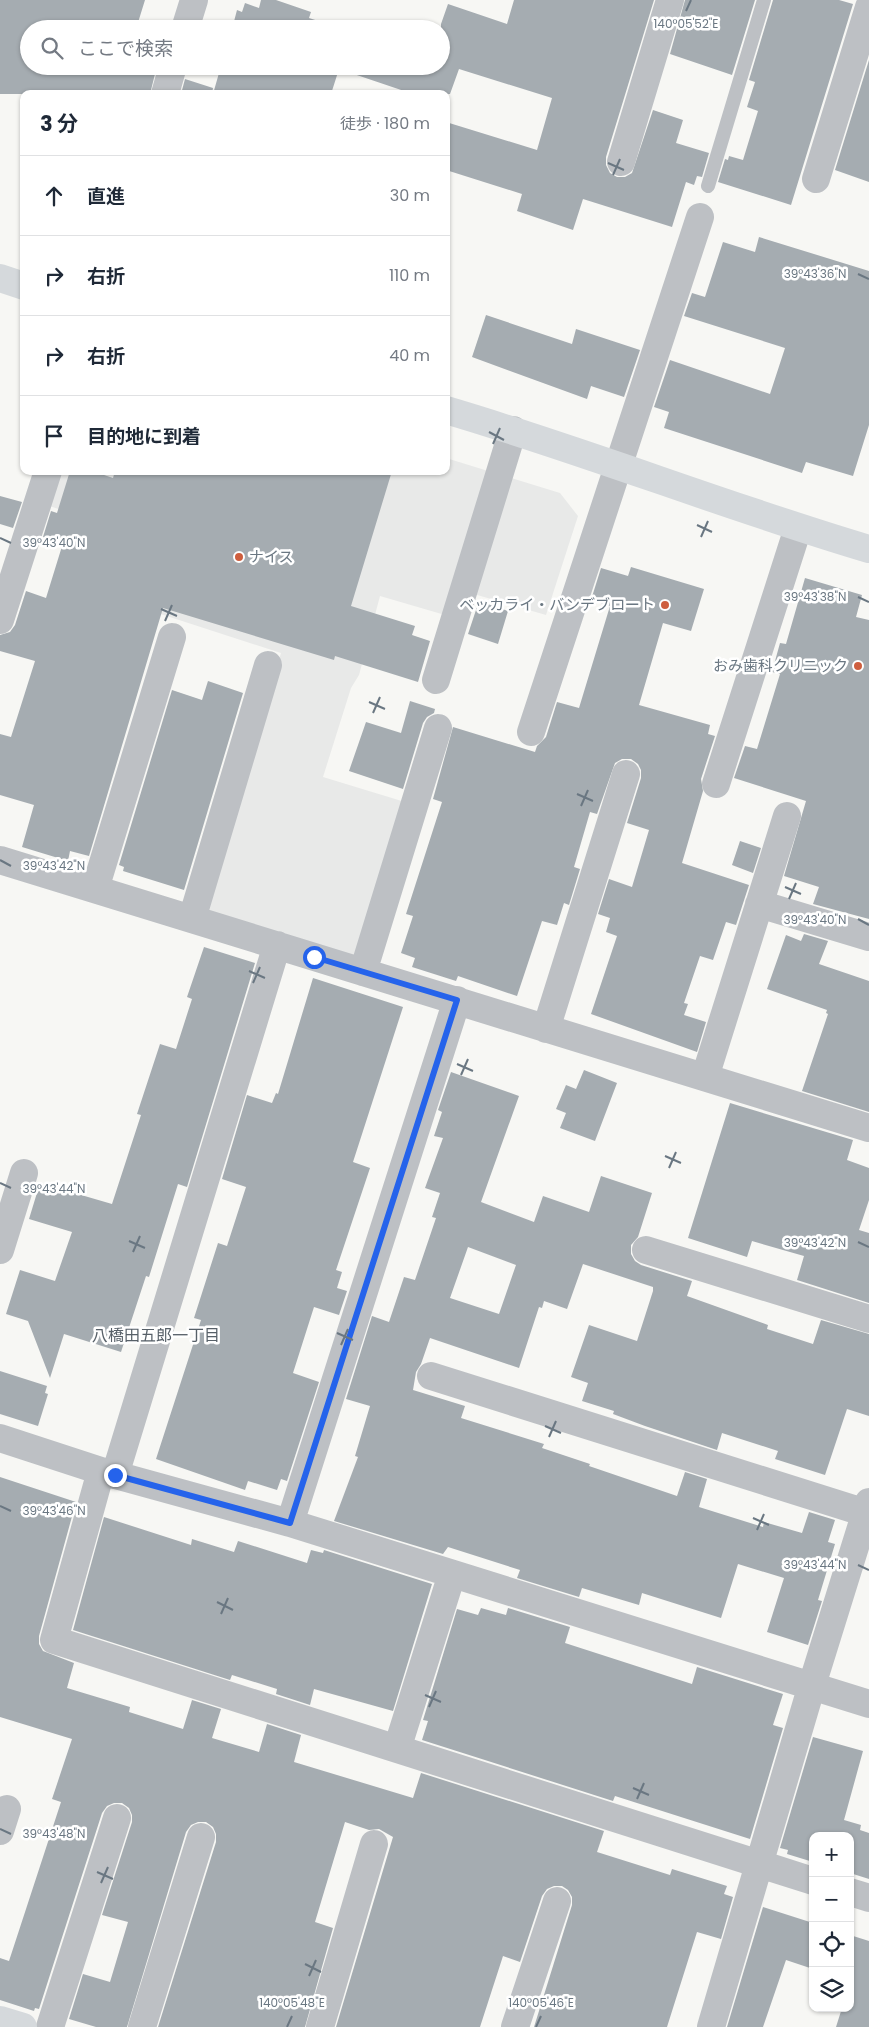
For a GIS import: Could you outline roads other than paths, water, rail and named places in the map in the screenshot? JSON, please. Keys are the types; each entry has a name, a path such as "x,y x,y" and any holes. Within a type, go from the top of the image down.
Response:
{"street":[{"path":"188,20 194,0"},
{"path":"621,162 670,0"},
{"path":"816,179 869,7"},
{"path":"166,90 170,75"},
{"path":"531,732 616,466 700,216"},
{"path":"0,278 20,285"},
{"path":"450,411 513,430 798,528 869,549"},
{"path":"436,680 513,430"},
{"path":"0,620 47,475"},
{"path":"716,784 798,528"},
{"path":"95,889 172,637"},
{"path":"192,919 268,665"},
{"path":"363,972 438,728"},
{"path":"546,1029 626,774"},
{"path":"705,1077 787,816"},
{"path":"0,860 869,1128"},
{"path":"759,904 869,937"},
{"path":"277,945 54,1640 809,1880"},
{"path":"290,1523 457,1000"},
{"path":"0,1250 24,1173"},
{"path":"646,1250 869,1319"},
{"path":"431,1376 868,1509 812,1685 711,2027"},
{"path":"0,1438 108,1473 290,1523 869,1704"},
{"path":"397,1750 452,1574"},
{"path":"50,2027 117,1818"},
{"path":"142,2027 201,1837"},
{"path":"320,2027 374,1844"},
{"path":"854,1893 869,1898"},
{"path":"515,2027 557,1901"},
{"path":"0,2020 23,2027"}],"lane":[{"path":"708,186 764,0"}],"place":[{"name":"ナイス","path":"239,557"},
{"name":"ベッカライ・バンデブロート","path":"665,605"},
{"name":"おみ歯科クリニック","path":"858,666"}],"district":[{"name":"八橋田五郎一丁目","path":"156,1335"}]}
